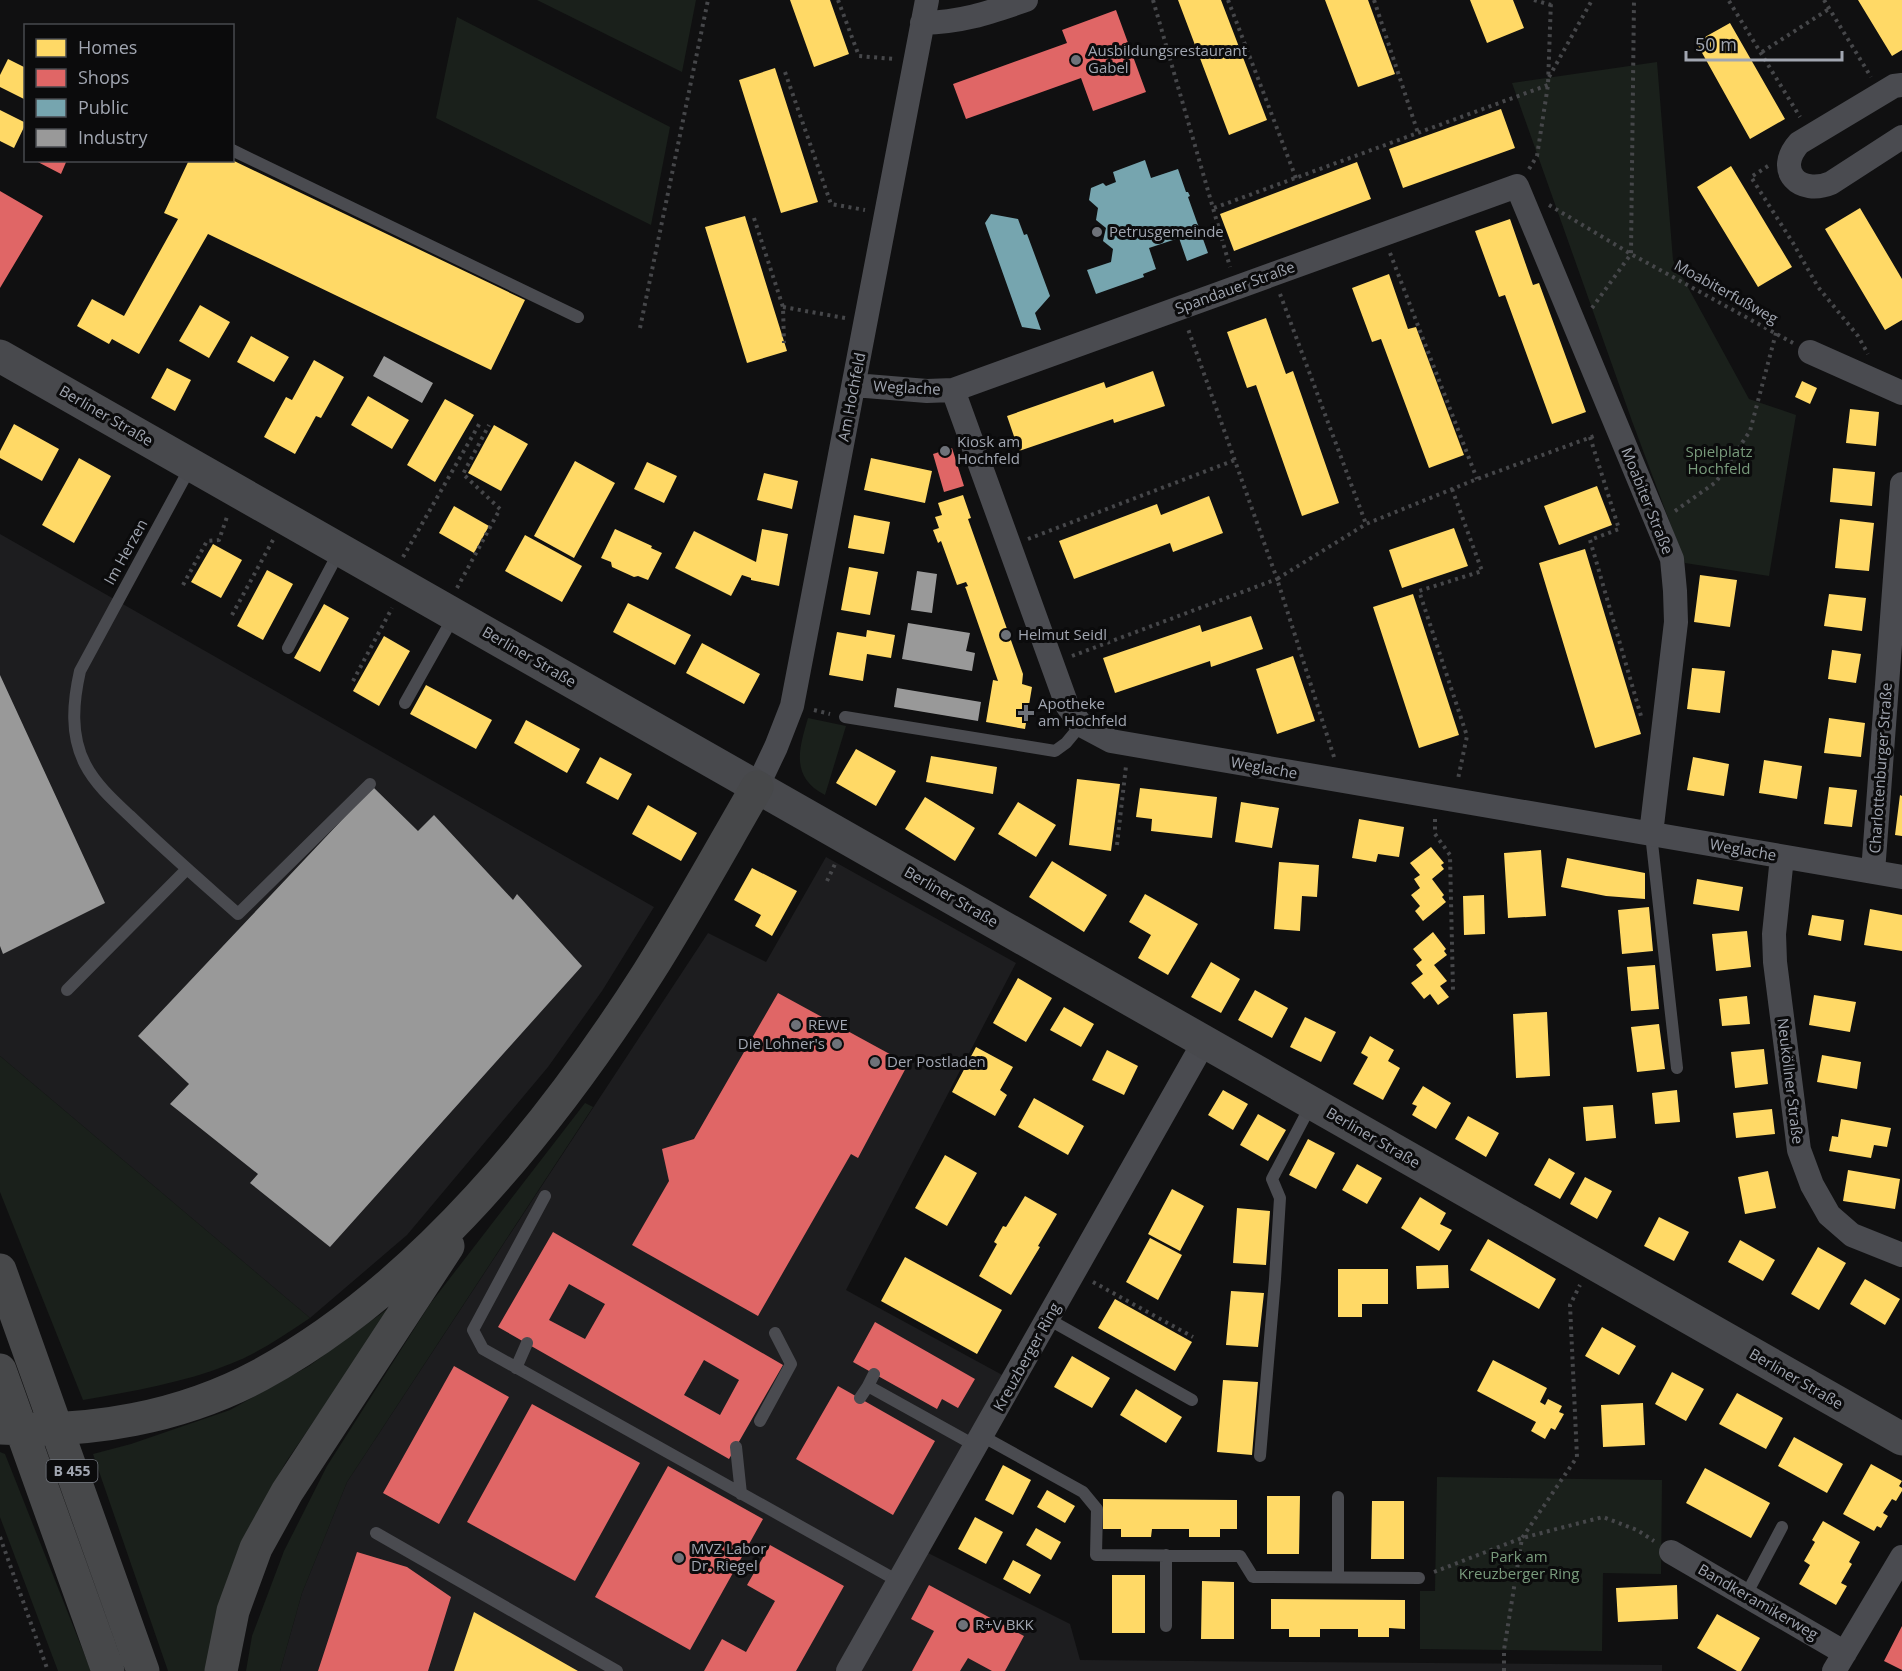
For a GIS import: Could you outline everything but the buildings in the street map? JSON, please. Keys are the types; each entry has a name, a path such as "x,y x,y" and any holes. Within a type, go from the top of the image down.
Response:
{"highway":[{"path":"0,1428 59,1429 113,1423 176,1409 218,1394 259,1375 297,1352 343,1321 393,1280 483,1192 563,1095 610,1030 684,914 757,787"},
{"path":"221,1671 233,1611 243,1579 261,1539 287,1492 483,1192"},
{"name":"B 455","path":"0,1270 143,1671"},
{"name":"B 455","path":"0,1370 108,1671"}],"street":[{"path":"925,12 947,22 977,17 1026,0"},
{"name":"Am Hochfeld","path":"757,787 792,706 925,12"},
{"path":"1891,89 1799,143 1792,151 1789,168 1792,176 1801,184 1810,188 1820,188 1832,183 1902,137"},
{"name":"Spandauer Straße","path":"953,390 1517,186"},
{"name":"Moabiter Straße","path":"1517,186 1672,559 1676,622 1651,834"},
{"path":"1810,352 1894,390"},
{"name":"Berliner Straße","path":"0,356 1902,1439"},
{"name":"Weglache","path":"854,385 927,392 953,390 1067,705 1081,725 1111,741 1902,877"},
{"name":"Charlottenburger Straße","path":"1873,872 1902,484"},
{"name":"Neuköllner Straße","path":"1782,857 1774,934 1775,962 1799,1150 1812,1185 1829,1215 1852,1235 1902,1255"},
{"name":"Kreuzberger Ring","path":"848,1671 1204,1042"},
{"name":"Bandkeramikerweg","path":"1671,1552 1746,1595 1840,1662"},
{"path":"1840,1662 1902,1557"}],"lane":[{"path":"234,151 578,317"},
{"name":"Im Herzen","path":"191,465 80,671 74,698 76,736 85,765 117,804 238,914 370,784"},
{"path":"288,648 340,549"},
{"path":"405,703 450,612"},
{"path":"845,717 1055,751 1066,743 1081,725"},
{"path":"1651,834 1677,1068"},
{"path":"67,990 187,868"},
{"path":"1260,1456 1280,1198 1272,1179 1312,1103"},
{"path":"545,1196 473,1330 483,1350 898,1581"},
{"path":"1048,1319 1192,1400"},
{"path":"760,1421 791,1364 775,1333"},
{"path":"516,1368 527,1343"},
{"path":"860,1398 874,1374"},
{"path":"868,1386 1083,1492 1097,1509 1096,1555 1240,1556 1253,1577 1419,1578"},
{"path":"736,1447 741,1494"},
{"path":"1338,1497 1338,1577"},
{"path":"1746,1595 1782,1527"},
{"path":"376,1533 617,1671"},
{"path":"1166,1556 1166,1626"}],"path":[{"path":"640,328 708,0"},
{"path":"838,0 859,56 915,61"},
{"path":"1153,0 1236,288"},
{"path":"1228,0 1296,178"},
{"path":"1374,0 1418,133"},
{"path":"1517,186 1538,156 1549,78 1551,2 1534,0"},
{"path":"1549,78 1592,0"},
{"path":"1576,330 1630,254 1634,0"},
{"path":"1824,0 1891,89"},
{"path":"1729,1 1812,135"},
{"path":"1762,52 1829,9"},
{"path":"784,72 831,204 886,214"},
{"path":"1214,208 1548,85"},
{"path":"1792,151 1751,177 1794,243 1818,287 1858,336 1894,390"},
{"name":"Moabiterfußweg","path":"1517,186 1630,254 1810,352"},
{"path":"754,218 783,306 784,343"},
{"path":"1383,235 1477,479"},
{"path":"1273,275 1366,524"},
{"path":"783,306 866,322"},
{"path":"1180,308 1277,579 1341,781"},
{"path":"1657,523 1716,482 1750,431 1776,333"},
{"path":"353,681 397,582 481,421"},
{"path":"450,612 500,509 463,474 489,425"},
{"path":"1089,650 1277,579 1366,524 1477,479 1617,427"},
{"path":"1590,437 1619,529 1590,540 1649,743 1662,748"},
{"path":"1045,532 1235,460"},
{"path":"1452,489 1482,571 1419,591 1467,736 1435,834 1450,855 1453,990"},
{"path":"183,585 207,541 219,540 237,491"},
{"path":"232,615 285,518"},
{"path":"792,706 845,717"},
{"path":"1117,845 1128,744"},
{"path":"1504,1671 1503,1650 1522,1538 1577,1457 1570,1305 1590,1262"},
{"path":"1074,1272 1193,1337"},
{"path":"1419,1578 1522,1538 1603,1517 1637,1530 1671,1552"},
{"path":"0,1537 48,1671"}],"shaded area":[{"path":"0,534 654,907 602,991 548,1067 407,1235 310,1318 0,1056"},
{"path":"826,857 1016,963 846,1290 1006,1377 908,1543 1070,1624 1080,1660 1662,1665 1662,1671 280,1671 302,1593 347,1482 708,933 766,962"}],"green space":[{"path":"537,0 696,0 682,72"},
{"path":"457,17 670,127 651,225 436,118"},
{"name":"Spielplatz Hochfeld","path":"1657,62 1673,260 1749,399 1796,415 1769,576 1685,563 1512,83"},
{"path":"808,718 846,726 825,795 806,780 802,771 800,751"},
{"path":"0,1056 310,1318 251,1355 212,1371 158,1386 83,1400 0,1192"},
{"path":"585,1103 593,1107 347,1482 302,1593 280,1671 246,1671 252,1636 284,1551 327,1466 430,1304"},
{"path":"393,1305 286,1462 241,1542 223,1592 206,1671 168,1671 93,1454 131,1444 230,1410 309,1366"},
{"path":"0,1452 5,1454 91,1671 58,1671 0,1517"},
{"name":"Park am Kreuzberger Ring","path":"1437,1477 1662,1480 1661,1574 1603,1573 1602,1651 1420,1649 1420,1591 1435,1591"}],"place":[{"name":"Ausbildungsrestaurant Gabel","path":"1076,60"},
{"name":"Petrusgemeinde","path":"1097,232"},
{"name":"Kiosk am Hochfeld","path":"945,451"},
{"name":"Helmut Seidl","path":"1006,635"},
{"name":"Apotheke am Hochfeld","path":"1026,713"},
{"name":"REWE","path":"796,1025"},
{"name":"Die Lohner's","path":"837,1044"},
{"name":"Der Postladen","path":"875,1062"},
{"name":"MVZ Labor Dr. Riegel","path":"679,1558"},
{"name":"R+V BKK","path":"963,1625"}]}
